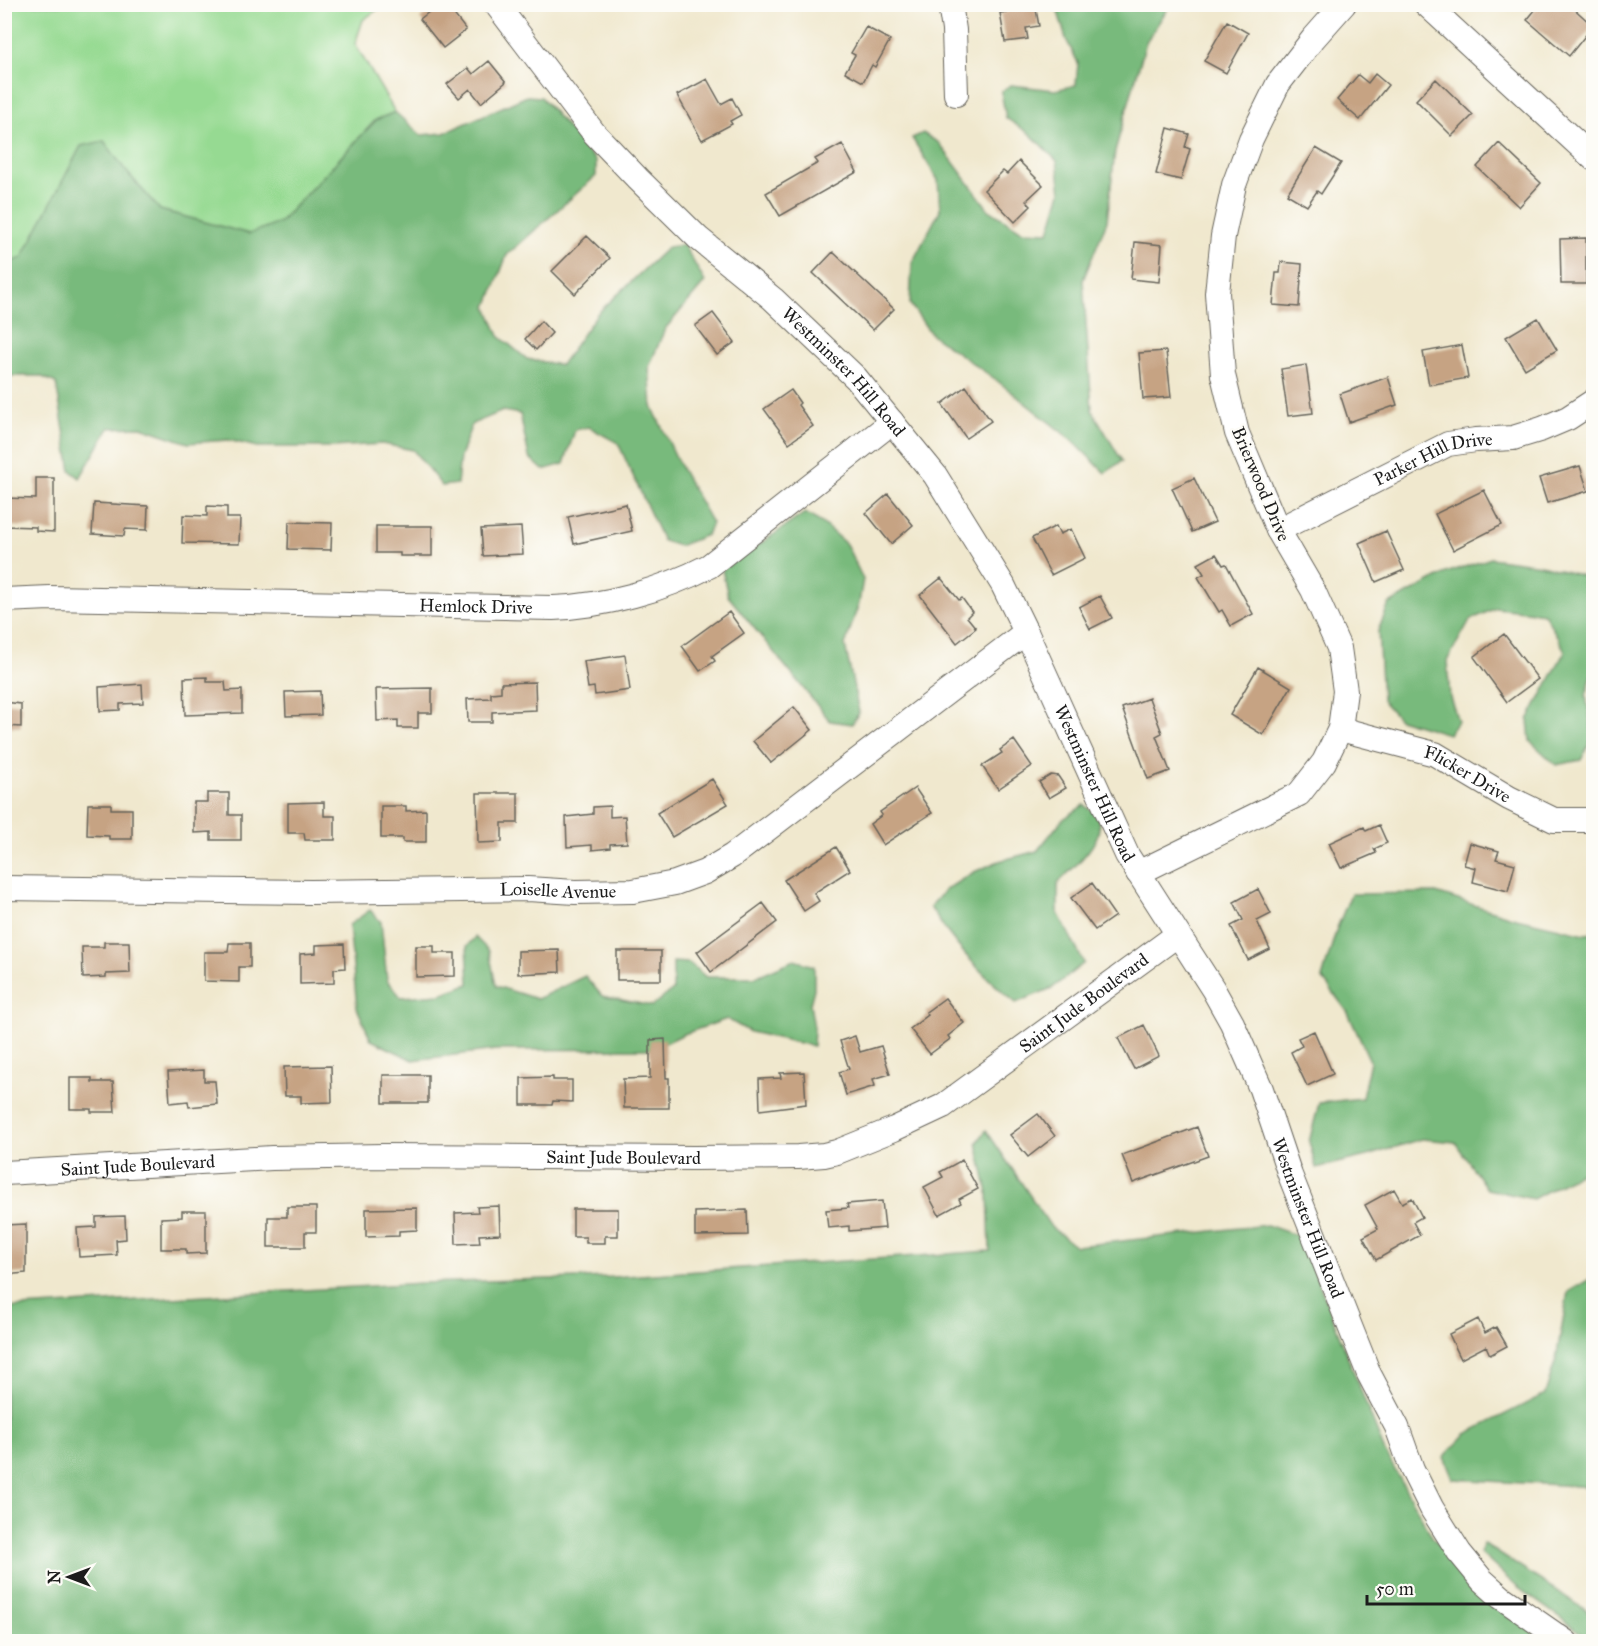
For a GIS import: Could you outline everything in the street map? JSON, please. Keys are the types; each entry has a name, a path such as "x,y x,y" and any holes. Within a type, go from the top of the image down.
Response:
{"street":[{"name":"Westminster Hill Road","path":"496,4 594,133 698,238 772,298 856,378 935,475 1003,585 1127,855 1214,989 1232,1023 1261,1089 1290,1175 1369,1374 1397,1427 1412,1468 1432,1509 1459,1552 1482,1580 1501,1597 1566,1641"},
{"path":"950,4 954,30 956,94"},
{"name":"Brierwood Drive","path":"1138,873 1299,794 1324,762 1340,729 1345,692 1339,648 1313,590 1278,530 1237,433 1222,375 1217,293 1222,236 1234,185 1251,139 1278,84 1344,4"},
{"path":"1426,4 1593,159"},
{"name":"Parker Hill Drive","path":"1278,530 1448,444 1513,438 1568,418 1593,401"},
{"name":"Hemlock Drive","path":"4,600 50,598 553,608 589,604 661,586 709,566 892,422"},
{"name":"Loiselle Avenue","path":"4,888 311,892 528,890 575,892 633,891 654,888 705,872 732,856 1026,632"},
{"name":"Flicker Drive","path":"1340,729 1435,754 1509,798 1554,820 1593,820"},
{"name":"Saint Jude Boulevard","path":"4,1173 272,1158 383,1156 705,1158 824,1155 894,1130 944,1106 1177,935"}],"green space":[{"path":"5,5 384,5 363,20 355,44 395,112 376,120 280,222 249,234 160,210 126,171 104,141 81,147 22,259 5,264"},
{"path":"1056,5 1170,5 1146,42 1115,151 1107,221 1083,280 1092,410 1122,461 1105,473 1074,442 995,379 931,334 910,304 912,263 940,210 938,180 912,138 923,133 939,143 989,210 1022,231 1049,232 1061,192 1057,161 1030,134 1006,118 1001,92 1011,85 1055,90 1076,85 1078,63 1066,39"},
{"path":"527,96 541,97 596,161 596,176 507,255 487,307 499,336 527,359 561,365 597,314 668,247 684,245 705,282 665,329 649,367 652,406 682,470 712,523 707,535 679,546 663,541 618,443 589,427 575,430 564,464 543,470 529,457 520,414 503,411 472,424 460,457 457,484 442,486 413,450 382,444 333,447 257,447 228,440 188,443 141,427 109,428 80,478 71,471 56,383 40,376 5,376 5,264 22,258 81,146 104,141 126,171 160,210 249,234 280,222 376,120 395,112 421,135 444,133"},
{"path":"805,513 822,523 846,544 863,579 859,603 845,645 859,712 852,724 830,721 728,596 722,570"},
{"path":"1491,558 1541,565 1583,576 1593,568 1593,670 1586,696 1593,736 1581,760 1556,765 1530,741 1528,720 1565,651 1544,613 1496,608 1470,620 1447,661 1450,697 1458,721 1448,734 1399,719 1382,700 1378,631 1389,604 1446,573"},
{"path":"1084,805 1096,815 1099,824 1098,834 1080,861 1058,883 1058,913 1084,963 1052,988 1016,1003 969,959 948,934 930,907 945,890 974,872 999,861 1037,851 1062,820"},
{"path":"1436,893 1512,917 1585,934 1593,933 1593,1166 1533,1199 1487,1189 1455,1142 1422,1139 1367,1156 1316,1168 1309,1142 1319,1103 1362,1098 1370,1061 1347,1011 1322,978 1337,928 1351,894"},
{"path":"370,910 381,922 387,980 401,997 440,994 469,984 467,946 475,937 489,951 496,986 537,999 585,976 602,996 652,1006 673,990 673,962 689,963 706,977 755,977 794,960 814,966 814,989 810,1004 814,1028 813,1046 750,1032 727,1019 684,1034 653,1049 496,1050 413,1060 371,1040 357,1008 349,925"},
{"path":"986,1130 1051,1227 1076,1246 1267,1225 1301,1237 1385,1452 1433,1538 1473,1583 1545,1642 5,1642 5,1308 422,1283 612,1277 990,1251 988,1193 977,1143"},
{"path":"1593,1277 1593,1487 1453,1479 1444,1457 1466,1434 1545,1394 1556,1359 1568,1292"},
{"path":"1483,1543 1593,1613 1593,1641 1517,1587 1481,1554"}],"building":[{"path":"439,4 446,4 466,30 443,48 420,19"},
{"path":"1006,4 1035,4 1039,26 1026,28 1028,39 1005,42 1000,13 1007,12"},
{"path":"1540,4 1569,4 1593,26 1569,56 1527,20"},
{"path":"1227,21 1248,33 1226,73 1204,61"},
{"path":"866,27 890,40 875,67 872,65 863,82 845,72 855,55 851,53"},
{"path":"489,61 506,82 481,103 470,89 459,98 447,84 468,68 473,74"},
{"path":"1375,74 1388,85 1360,120 1337,100 1358,75 1368,83"},
{"path":"707,79 721,104 732,98 741,115 730,121 732,124 702,140 677,95"},
{"path":"1436,79 1473,115 1452,136 1416,100"},
{"path":"1168,128 1189,134 1185,147 1190,149 1181,180 1156,174"},
{"path":"1499,143 1541,183 1519,207 1477,167"},
{"path":"842,144 857,172 780,216 766,193 818,163 815,159"},
{"path":"1316,148 1341,163 1321,194 1317,191 1307,206 1287,194"},
{"path":"1019,161 1043,185 1026,201 1031,206 1015,222 984,190 1003,171 1007,174"},
{"path":"587,236 610,258 575,294 552,271"},
{"path":"1586,238 1586,284 1561,284 1560,239"},
{"path":"1135,242 1162,245 1159,282 1131,279"},
{"path":"833,252 894,309 873,330 813,273"},
{"path":"1281,262 1302,264 1299,307 1273,305 1276,273 1280,273"},
{"path":"713,313 735,342 717,355 695,326"},
{"path":"1538,318 1557,350 1525,369 1506,337"},
{"path":"541,321 552,333 536,350 525,339"},
{"path":"1462,345 1468,378 1429,385 1423,352"},
{"path":"1166,351 1171,397 1143,399 1139,353"},
{"path":"1306,365 1313,413 1288,416 1281,369"},
{"path":"1388,377 1397,405 1349,422 1340,394"},
{"path":"966,386 991,421 966,438 942,404"},
{"path":"791,390 800,403 798,405 813,426 789,443 764,409"},
{"path":"1580,466 1588,491 1547,503 1539,478"},
{"path":"36,478 54,478 54,532 36,531 36,527 4,526 4,498 36,499"},
{"path":"1194,478 1215,522 1192,532 1172,488"},
{"path":"1484,490 1502,525 1453,550 1435,514"},
{"path":"888,494 913,525 891,544 866,513"},
{"path":"94,503 148,506 147,530 125,529 124,536 92,534"},
{"path":"626,504 632,531 574,544 568,517"},
{"path":"207,506 227,507 227,518 240,518 239,544 182,543 183,515 207,516"},
{"path":"289,522 332,523 331,550 288,549"},
{"path":"376,526 432,526 432,556 376,553"},
{"path":"1056,526 1060,534 1071,529 1085,558 1051,575 1032,538"},
{"path":"521,527 523,554 483,556 481,529"},
{"path":"1386,531 1404,570 1376,582 1359,543"},
{"path":"1216,554 1223,565 1226,564 1253,614 1231,626 1222,610 1219,612 1198,577 1204,574 1198,564"},
{"path":"941,578 959,600 962,598 972,612 967,617 976,628 957,643 920,595"},
{"path":"1100,596 1112,618 1090,629 1079,607"},
{"path":"729,612 744,633 712,656 715,661 700,671 682,646"},
{"path":"1504,634 1538,679 1507,702 1474,657"},
{"path":"625,655 630,690 595,695 594,687 588,688 584,661"},
{"path":"1258,667 1291,687 1263,735 1230,715"},
{"path":"207,677 207,682 225,682 226,691 242,690 242,713 185,715 184,678"},
{"path":"535,682 536,710 492,712 492,722 468,722 467,699 491,698 491,693 501,692 501,683"},
{"path":"142,684 143,703 120,704 120,710 100,711 99,687"},
{"path":"432,688 432,713 418,713 418,728 398,728 398,720 377,721 376,689"},
{"path":"320,691 321,715 286,716 285,692"},
{"path":"1149,698 1162,733 1156,736 1170,771 1148,779 1122,708"},
{"path":"4,702 21,704 21,727 4,726"},
{"path":"794,707 812,730 771,763 753,741"},
{"path":"1014,740 1032,766 998,789 982,766 1002,753 1000,750"},
{"path":"1051,775 1058,776 1066,788 1049,798 1039,782"},
{"path":"712,779 728,804 672,837 657,813"},
{"path":"915,788 932,813 883,845 870,824 882,815 880,812"},
{"path":"207,793 229,793 229,815 241,815 241,840 211,840 211,832 194,833 194,802 207,802"},
{"path":"477,793 518,793 518,823 502,823 502,842 478,843"},
{"path":"324,802 324,816 335,816 335,840 305,840 304,833 288,833 288,803"},
{"path":"88,804 111,804 111,809 132,809 132,839 109,839 109,836 87,835"},
{"path":"381,806 406,806 406,811 426,810 426,842 403,842 403,838 381,838"},
{"path":"610,806 610,817 625,816 627,843 610,844 610,848 592,850 592,845 567,847 566,817 593,814 593,807"},
{"path":"1379,825 1387,843 1374,849 1376,853 1341,868 1329,843 1364,827 1366,831"},
{"path":"1470,843 1499,851 1496,859 1515,864 1508,891 1473,882 1476,868 1464,865"},
{"path":"836,847 850,870 814,893 819,901 804,911 784,880"},
{"path":"1092,883 1115,916 1095,930 1071,898"},
{"path":"1258,889 1271,914 1257,921 1270,949 1248,960 1231,926 1243,920 1234,902"},
{"path":"763,903 777,922 711,972 697,952"},
{"path":"104,942 129,942 130,973 83,978 82,947 104,947"},
{"path":"229,943 250,943 250,967 239,967 239,982 204,981 204,952 228,952"},
{"path":"344,944 345,968 334,969 334,983 300,984 300,954 316,953 316,945"},
{"path":"416,946 434,946 434,953 455,953 455,976 416,977"},
{"path":"559,950 560,972 518,974 518,951"},
{"path":"617,951 661,951 661,980 617,980"},
{"path":"945,998 964,1023 948,1036 950,1039 930,1054 910,1029 928,1015 926,1012"},
{"path":"1144,1025 1159,1056 1134,1069 1118,1038"},
{"path":"1314,1031 1333,1074 1307,1086 1291,1052 1302,1046 1298,1038"},
{"path":"855,1036 860,1052 881,1046 890,1074 873,1079 875,1086 846,1095 839,1072 849,1069 840,1041"},
{"path":"665,1039 669,1108 624,1108 623,1079 650,1078 650,1040"},
{"path":"331,1066 332,1102 301,1103 301,1096 285,1096 284,1067"},
{"path":"204,1070 204,1081 215,1081 217,1104 189,1107 188,1101 170,1103 168,1072"},
{"path":"804,1072 806,1104 760,1110 759,1079 781,1078 780,1073"},
{"path":"383,1075 428,1075 428,1103 383,1103"},
{"path":"553,1077 553,1080 572,1080 572,1102 553,1101 552,1105 521,1105 521,1078"},
{"path":"70,1078 92,1078 92,1082 113,1082 115,1112 70,1109"},
{"path":"1038,1114 1055,1136 1028,1157 1010,1135"},
{"path":"1197,1127 1208,1156 1133,1183 1122,1155"},
{"path":"962,1160 978,1189 959,1199 961,1203 939,1215 924,1187 943,1177 940,1172"},
{"path":"1394,1189 1402,1203 1412,1198 1422,1217 1413,1222 1420,1235 1376,1260 1363,1237 1378,1229 1365,1205"},
{"path":"882,1201 885,1228 849,1231 849,1226 828,1228 826,1210 848,1208 847,1204"},
{"path":"499,1206 500,1234 479,1235 480,1243 456,1244 455,1213 478,1212 477,1207"},
{"path":"287,1207 316,1207 316,1232 305,1232 305,1247 268,1247 268,1217 287,1217"},
{"path":"417,1208 417,1230 399,1231 399,1236 366,1237 366,1209"},
{"path":"573,1209 618,1209 618,1236 605,1236 605,1243 586,1243 586,1237 573,1237"},
{"path":"747,1210 748,1235 695,1236 695,1212"},
{"path":"182,1211 206,1211 206,1253 186,1254 186,1249 161,1249 161,1218 182,1217"},
{"path":"125,1216 126,1239 116,1240 117,1255 79,1257 77,1228 96,1227 96,1217"},
{"path":"26,1224 26,1273 4,1275 4,1225"},
{"path":"1478,1319 1485,1333 1496,1327 1507,1346 1490,1355 1486,1346 1461,1359 1449,1334"}]}
